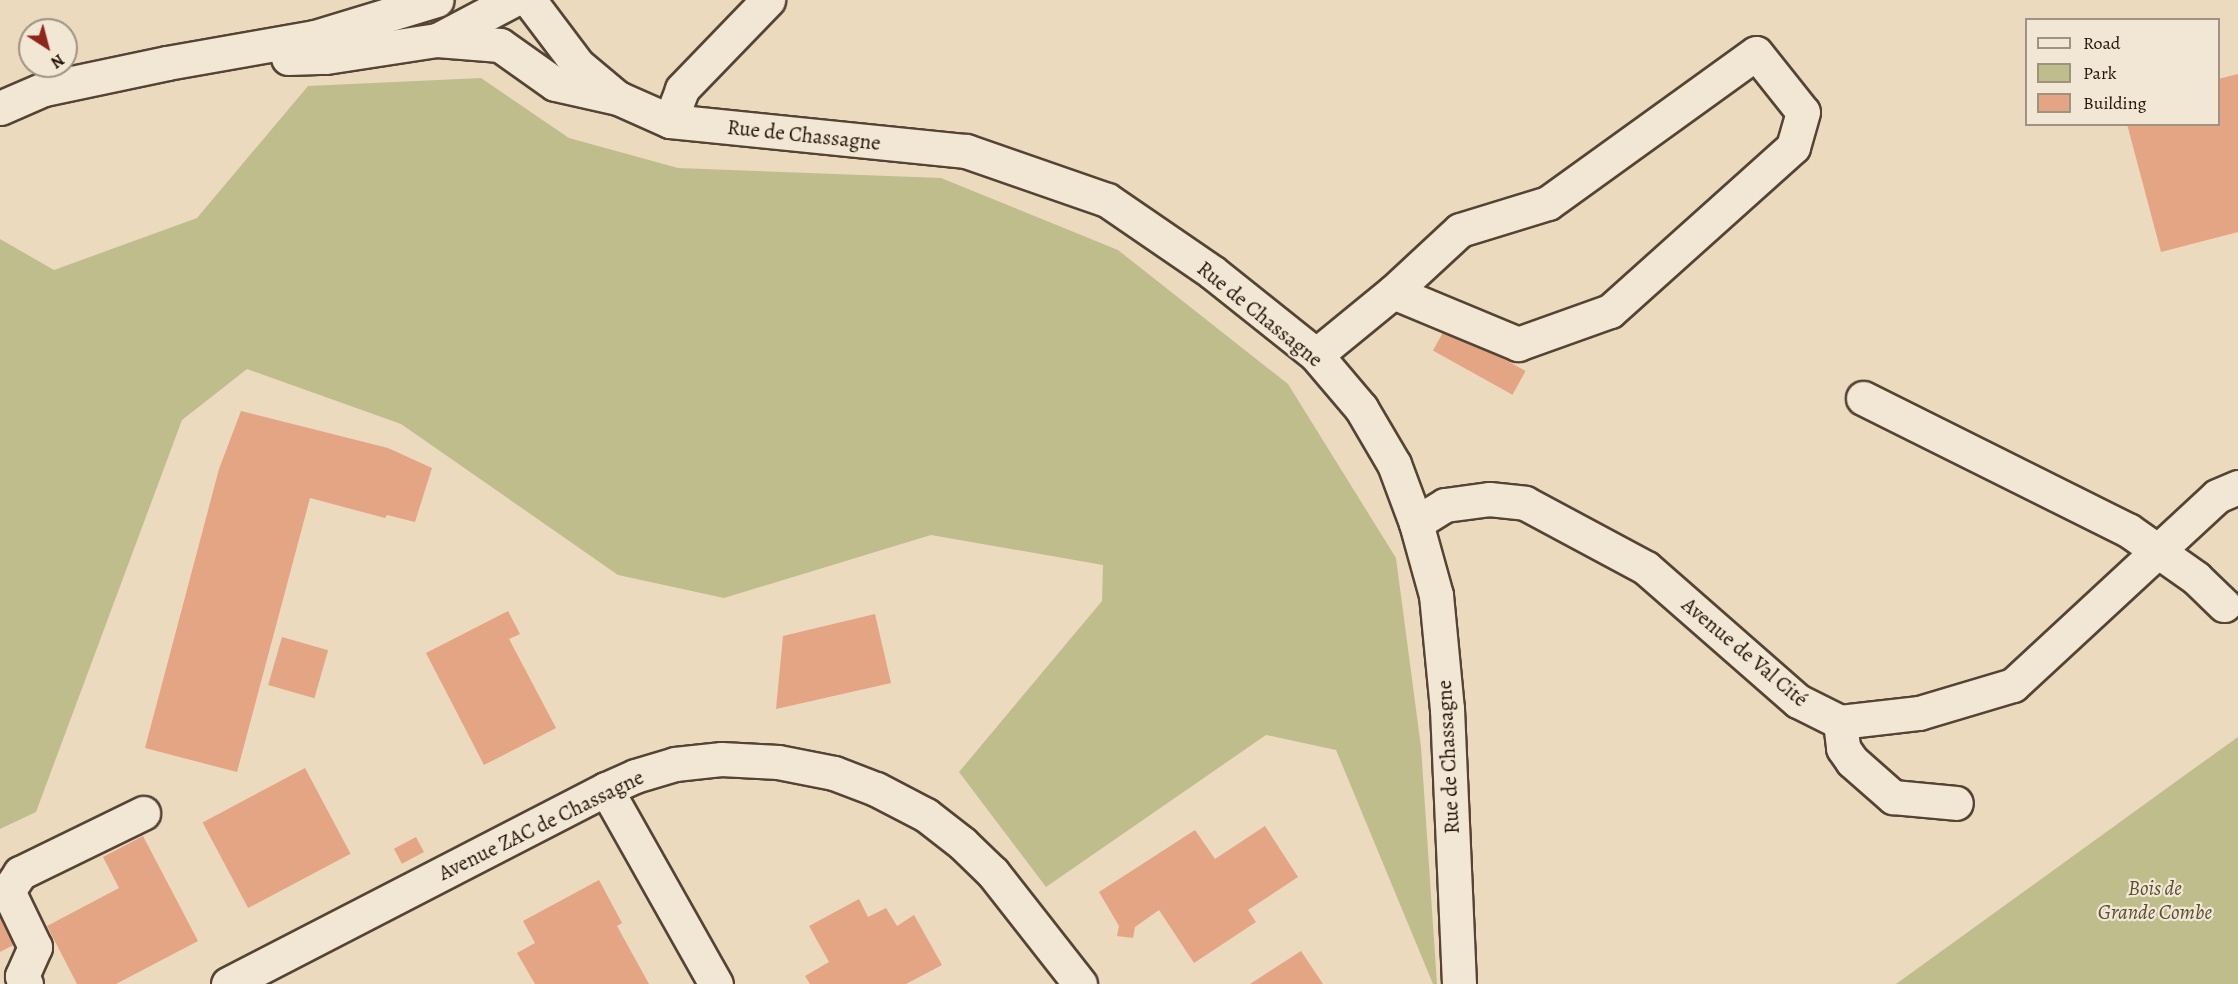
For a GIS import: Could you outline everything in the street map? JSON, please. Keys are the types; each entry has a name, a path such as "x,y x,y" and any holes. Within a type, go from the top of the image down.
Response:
{"street":[{"path":"0,108 44,89 167,63 315,37 437,0"},
{"name":"Rue de Chassagne","path":"529,0 578,65 618,98"},
{"path":"670,121 682,89 768,0"},
{"path":"167,63 326,57 437,40 500,45 500,4 437,40"},
{"name":"Rue de Chassagne","path":"500,45 555,84 618,98 670,121 966,150 1107,200 1212,272 1316,355 1361,408 1389,454 1416,523 1436,595 1446,698 1459,984"},
{"path":"1316,355 1393,292 1460,231 1548,203 1756,52 1803,112 1793,147 1610,311 1518,344 1393,292"},
{"path":"1863,398 2128,530 2196,578 2224,605"},
{"path":"1956,803 1893,797 1852,761 1843,748 1840,722 1919,713 2013,685 2217,496 2238,487"},
{"name":"Avenue de Val Cité","path":"1416,523 1445,505 1489,499 1525,503 1646,568 1798,701 1840,722"},
{"name":"Avenue ZAC de Chassagne","path":"242,981 606,789 635,776 675,764 722,759 778,762 834,773 876,789 926,815 962,843 993,873 1080,984"},
{"path":"606,789 716,984"},
{"path":"26,984 22,976 35,947 8,891 20,873 143,813"}],"green space":[{"path":"481,78 569,138 678,168 941,178 1118,250 1288,384 1396,558 1421,747 1437,984 1433,984 1336,750 1266,735 1046,887 959,772 1102,601 1103,565 931,535 724,598 618,575 401,424 247,369 182,420 36,812 0,829 0,239 54,270 197,218 308,86"},
{"name":"Bois de Grande Combe","path":"2238,737 2238,984 1896,984 2185,775"}],"building":[{"path":"2238,74 2238,232 2161,252 2128,126 2220,126 2220,78"},
{"path":"1446,327 1526,371 1513,395 1433,351"},
{"path":"241,411 388,448 432,468 415,522 387,515 385,518 310,498 237,772 145,748 219,469"},
{"path":"508,611 520,634 509,639 556,728 484,765 426,653"},
{"path":"875,614 891,683 776,709 783,636"},
{"path":"282,637 328,650 314,698 268,685"},
{"path":"305,768 351,854 248,908 203,822"},
{"path":"1265,826 1298,877 1248,910 1256,922 1194,963 1159,910 1135,927 1133,938 1117,936 1119,926 1099,892 1195,830 1215,859"},
{"path":"143,836 198,941 116,984 77,984 47,926 119,888 103,857"},
{"path":"416,837 424,852 402,864 394,849"},
{"path":"599,880 622,923 617,926 649,984 535,984 517,953 535,943 523,921"},
{"path":"859,899 868,917 886,908 897,926 914,915 942,965 906,984 810,984 805,976 829,962 809,926"},
{"path":"0,910 23,940 0,952"},
{"path":"1301,951 1323,984 1250,984"}]}
